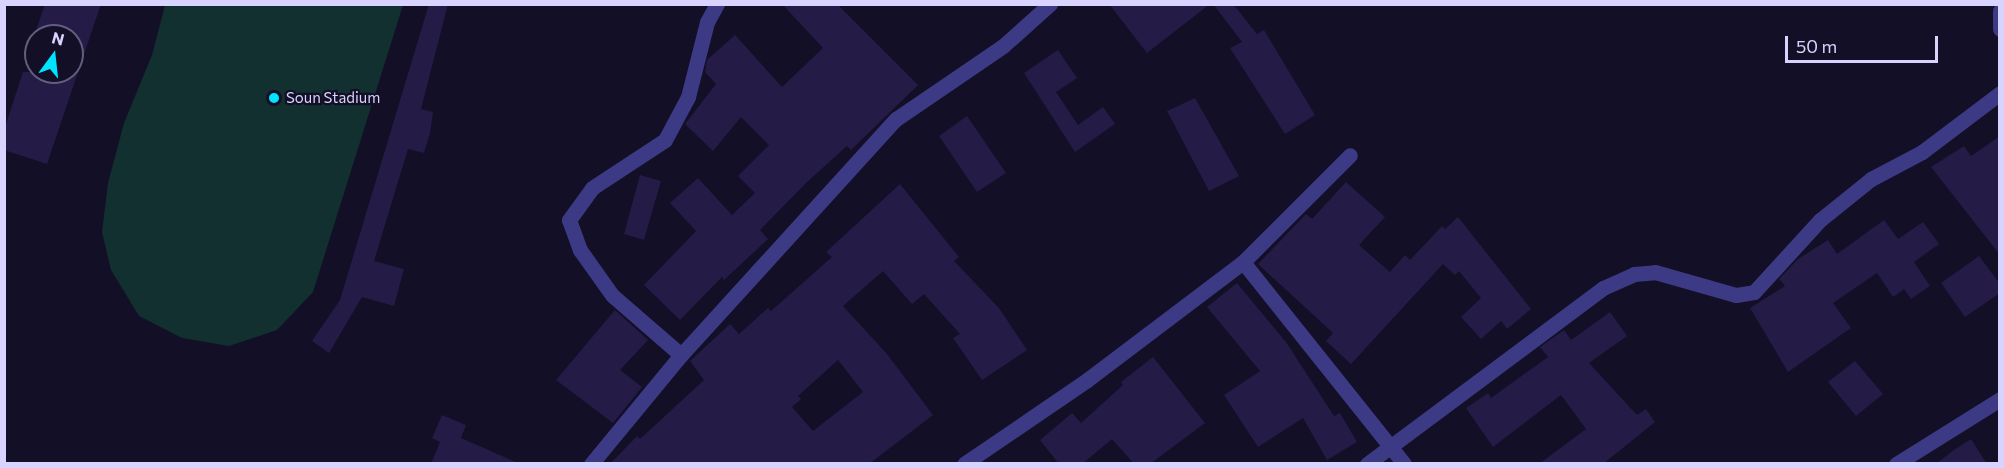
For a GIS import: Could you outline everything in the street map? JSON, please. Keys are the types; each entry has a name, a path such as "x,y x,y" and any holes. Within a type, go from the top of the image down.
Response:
{"street":[{"path":"681,355 612,295 580,250 569,220 592,188 665,140 688,97 707,22 717,4"},
{"path":"591,464 681,355 896,119 1003,46 1050,4"},
{"path":"2000,11 2000,29"},
{"path":"1367,464 1603,288 1634,274 1655,272 1736,295 1754,292 1820,220 1871,178 1922,152 2000,93"},
{"path":"964,464 1087,380 1243,262 1350,155"},
{"path":"1243,262 1393,446 1404,464"},
{"path":"1896,464 2000,399"}],"green space":[{"path":"165,5 403,5 313,292 277,330 229,346 182,338 139,316 111,270 102,232 108,183 124,123 152,55"}],"building":[{"path":"45,4 101,4 84,54 84,24 38,24"},
{"path":"429,4 448,4 421,109 433,112 430,133 424,153 408,149 374,261 404,269 394,306 362,297 329,353 312,341 340,300"},
{"path":"782,4 837,4 918,85 851,150 847,146 807,182 760,230 768,239 724,280 722,277 680,320 644,285 696,231 670,203 698,178 732,215 755,193 738,176 769,145 741,117 713,151 685,124 716,84 705,72 707,60 735,35 782,87 823,48"},
{"path":"1109,4 1210,4 1147,53"},
{"path":"1213,4 1233,4 1257,34 1264,30 1315,115 1285,134 1230,48 1242,42"},
{"path":"1058,50 1077,78 1056,92 1078,125 1103,107 1115,124 1075,152 1024,73"},
{"path":"23,72 24,84 74,84 47,164 4,150 4,130"},
{"path":"1195,98 1239,176 1209,191 1167,111"},
{"path":"967,116 1006,173 977,192 939,136"},
{"path":"2000,136 2000,255 1931,167 1964,146 1971,156"},
{"path":"640,175 661,181 644,240 624,234"},
{"path":"1346,182 1385,217 1359,245 1390,272 1405,255 1410,260 1442,226 1445,229 1458,217 1531,309 1507,329 1501,321 1481,339 1461,317 1481,298 1459,271 1455,275 1443,264 1351,364 1326,341 1333,333 1258,264 1306,214 1312,219"},
{"path":"900,184 959,257 954,261 999,308 1027,350 982,380 953,338 960,334 924,294 912,304 883,271 843,306 887,354 933,415 869,464 610,464 637,436 640,439 704,380 690,361 730,324 739,334 768,308 771,311 832,257 826,252","holes":["838,360 863,392 813,431 792,407 801,399 798,396"]},
{"path":"1884,220 1898,239 1923,222 1939,244 1914,262 1930,286 1911,299 1904,289 1893,297 1877,273 1833,303 1851,328 1788,372 1750,308 1785,286 1779,279 1798,259 1828,240 1837,254"},
{"path":"1979,256 2000,284 2000,293 1965,317 1941,283"},
{"path":"1237,283 1286,342 1334,416 1340,413 1357,442 1327,460 1303,418 1258,447 1224,395 1260,371 1207,307"},
{"path":"615,310 648,340 620,370 642,387 613,423 556,380"},
{"path":"1610,312 1627,336 1589,363 1637,415 1646,409 1655,422 1603,464 1539,464 1586,429 1561,395 1493,447 1466,408 1488,393 1491,398 1548,357 1540,347 1564,330 1571,340"},
{"path":"1153,357 1205,423 1150,464 1134,464 1112,439 1082,464 1059,464 1040,440 1072,413 1081,423 1123,385 1121,382"},
{"path":"1855,361 1883,394 1856,416 1828,382"},
{"path":"442,415 466,425 461,438 520,464 431,464 440,442 432,438"},
{"path":"1971,439 1987,464 1936,464 1954,450"}],"place":[{"name":"Soun Stadium","path":"274,98"}]}
